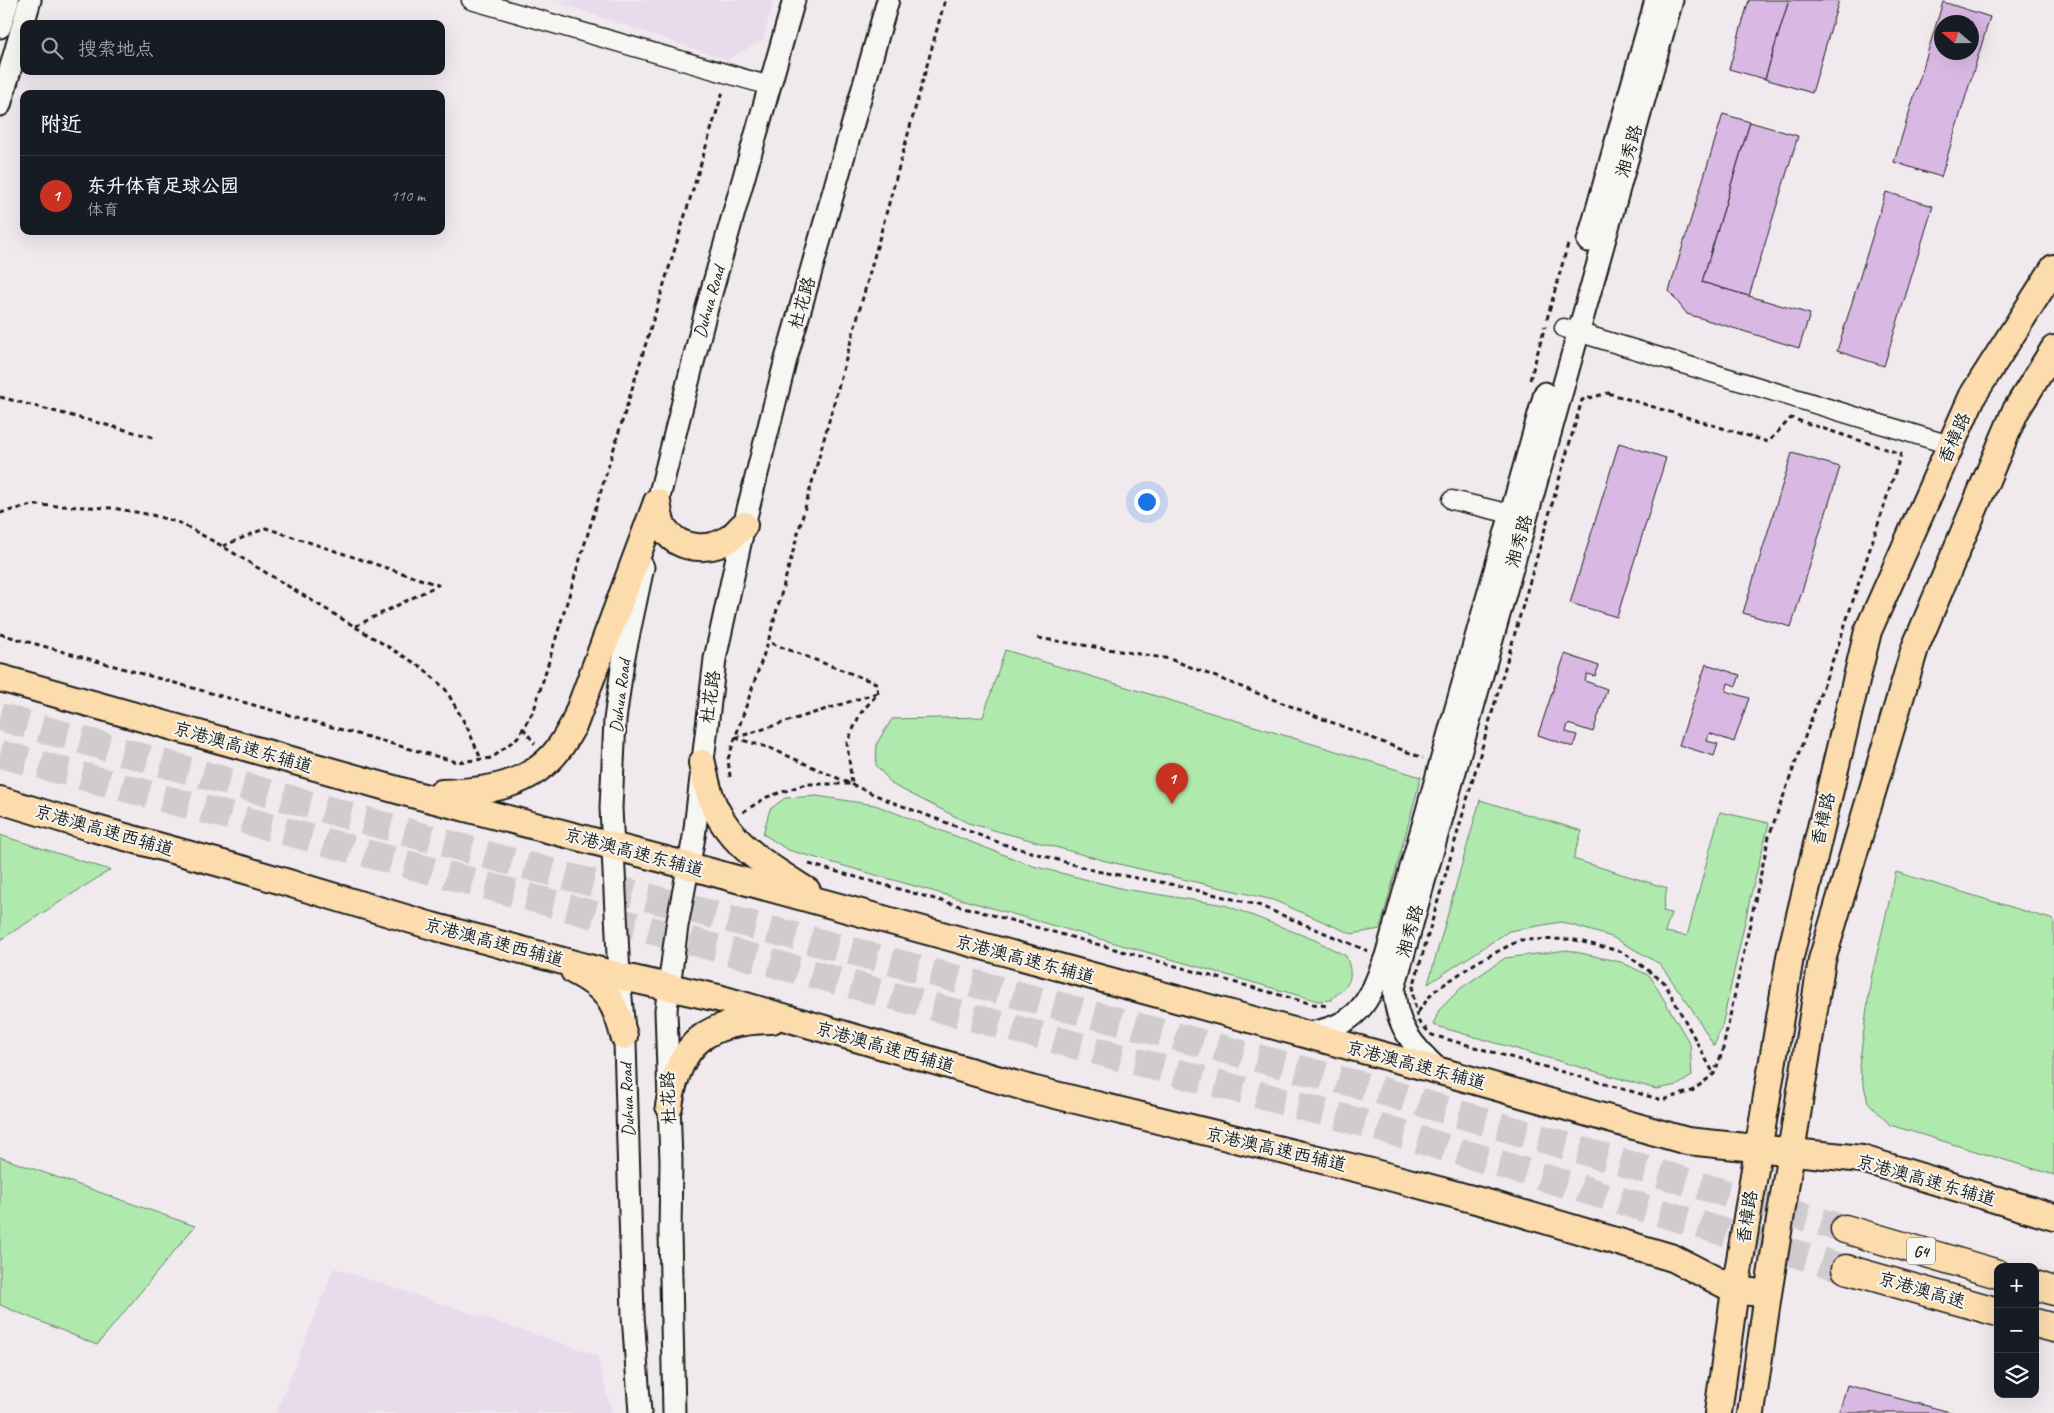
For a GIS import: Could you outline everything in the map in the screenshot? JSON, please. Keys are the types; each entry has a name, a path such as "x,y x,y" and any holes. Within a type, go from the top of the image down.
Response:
{"highway":[{"name":"京港澳高速","path":"1845,1229 1994,1273"},
{"name":"京港澳高速","path":"1846,1269 1994,1311"},
{"path":"2039,1286 2054,1290"},
{"path":"2039,1324 2054,1328"}],"main road":[{"name":"香樟路","path":"1718,1413 1735,1290 1790,957 1868,631 1973,395 2054,268"},
{"name":"香樟路","path":"1751,1413 1768,1294 1822,960 1915,648 2016,412 2054,349"},
{"path":"657,502 660,520 666,532 677,542 689,546 705,547 718,544 729,539 744,525"},
{"path":"408,793 454,793 491,790 529,774 548,761 560,748 574,724 657,502"},
{"name":"京港澳高速东辅道","path":"0,678 408,793 689,866 1440,1071 1686,1141 1862,1159 2054,1217"},
{"path":"702,763 715,809 729,830 744,847 786,878 836,907"},
{"name":"京港澳高速西辅道","path":"0,800 432,926 619,976 718,998 1031,1089 1367,1171 1487,1203 1673,1258 1735,1290 1768,1294"},
{"path":"532,953 576,972 601,988 611,999 618,1014 624,1036"},
{"path":"668,1106 672,1086 686,1053 696,1041 722,1026 759,1020 796,1021"}],"street":[{"path":"0,27 8,0"},
{"path":"24,20 30,0"},
{"path":"470,0 770,86"},
{"name":"Duhua Road","path":"640,1413 633,1315 624,1036 619,976 611,808 615,720 623,661 657,502 704,320 794,0"},
{"name":"杜花路","path":"674,1413 670,1232 671,1162 666,1033 668,986 689,866 715,659 744,525 786,359 888,0"},
{"name":"湘秀路","path":"1440,1071 1422,1055 1402,1026 1394,1006 1394,988 1571,330 1656,0"},
{"name":"湘秀路","path":"1302,1034 1316,1032 1346,1021 1359,1010 1372,994 1373,955 1440,764 1511,514 1571,330 1672,0"},
{"path":"0,104 20,35"},
{"path":"1571,330 1950,445"},
{"path":"1452,500 1511,514"}],"path":[{"path":"730,786 728,759 768,642 945,0"},
{"path":"0,634 457,762 492,758 518,737 534,710 728,74"},
{"path":"1528,384 1569,240"},
{"path":"1608,393 1768,442 1791,418 1902,454 1840,638 1769,836 1722,1053 1714,1074 1692,1091 1662,1100 1432,1035 1418,1021 1417,1013 1412,991 1582,400 1608,393"},
{"path":"0,396 156,438"},
{"path":"0,513 32,505 113,508 152,515 180,523 222,546 423,668 446,690 468,729 481,759"},
{"path":"222,546 266,528 438,585 355,627"},
{"path":"1038,638 1170,659 1440,764"},
{"path":"768,642 876,683 878,693"},
{"path":"735,738 878,693"},
{"path":"852,784 847,742 860,714 878,693"},
{"path":"523,728 538,748"},
{"path":"735,738 770,748 852,784 1003,844 1096,871 1166,883 1258,905 1373,955"},
{"path":"738,805 743,813 767,797 806,784 852,784"},
{"path":"805,863 1312,1004 1336,1004"},
{"path":"1417,1013 1433,992 1440,987 1476,962 1520,940 1571,939 1623,952 1664,982 1714,1074"}],"shaded area":[{"path":"550,0 774,0 763,40 727,60"},
{"path":"334,1268 597,1355 612,1413 276,1413"}],"green space":[{"path":"1005,650 1421,777 1380,929 1352,934 1273,900 1106,861 968,823 893,785 876,765 877,743 892,719 983,717"},
{"path":"817,796 875,805 1033,866 1124,889 1225,905 1315,940 1346,956 1350,968 1349,981 1331,1000 1318,1001 788,850 763,834 770,809 785,798"},
{"path":"1480,800 1582,831 1573,859 1667,888 1663,911 1671,913 1665,932 1687,936 1720,812 1769,823 1722,1026 1714,1046 1692,1009 1660,964 1612,937 1561,922 1509,931 1428,984"},
{"path":"0,835 110,870 0,940"},
{"path":"1896,872 2054,920 2054,1175 1890,1125 1868,1102 1859,1066 1871,979"},
{"path":"1567,950 1621,962 1650,976 1690,1044 1692,1076 1678,1085 1656,1089 1433,1025 1439,1010 1461,988 1505,958"},
{"path":"0,1157 195,1226 97,1345 0,1305"}],"building":[{"path":"1749,0 1789,0 1765,79 1729,69"},
{"path":"1789,0 1839,0 1812,93 1765,79"},
{"path":"1943,2 1990,17 1979,53 1979,15 1939,15"},
{"path":"1934,31 1934,60 1977,60 1941,177 1894,162"},
{"path":"1723,114 1750,122 1702,282 1810,314 1799,348 1687,314 1669,291"},
{"path":"1750,122 1798,136 1749,296 1702,282"},
{"path":"1886,192 1933,206 1884,366 1837,351"},
{"path":"1619,443 1666,458 1617,617 1570,603"},
{"path":"1792,453 1840,467 1791,627 1743,613"},
{"path":"1565,654 1599,666 1595,676 1587,674 1585,681 1607,689 1593,732 1568,724 1566,732 1577,735 1573,747 1538,735"},
{"path":"1706,664 1740,675 1736,686 1728,683 1726,691 1749,698 1734,742 1709,733 1707,741 1718,744 1714,756 1679,745"},
{"path":"1847,1385 1954,1413 1839,1413"}],"tunnel":[{"path":"0,717 498,858 1375,1089 1845,1229"},
{"path":"0,754 1374,1126 1846,1269"}],"place":[{"name":"东升体育足球公园","path":"1172,804"}]}
